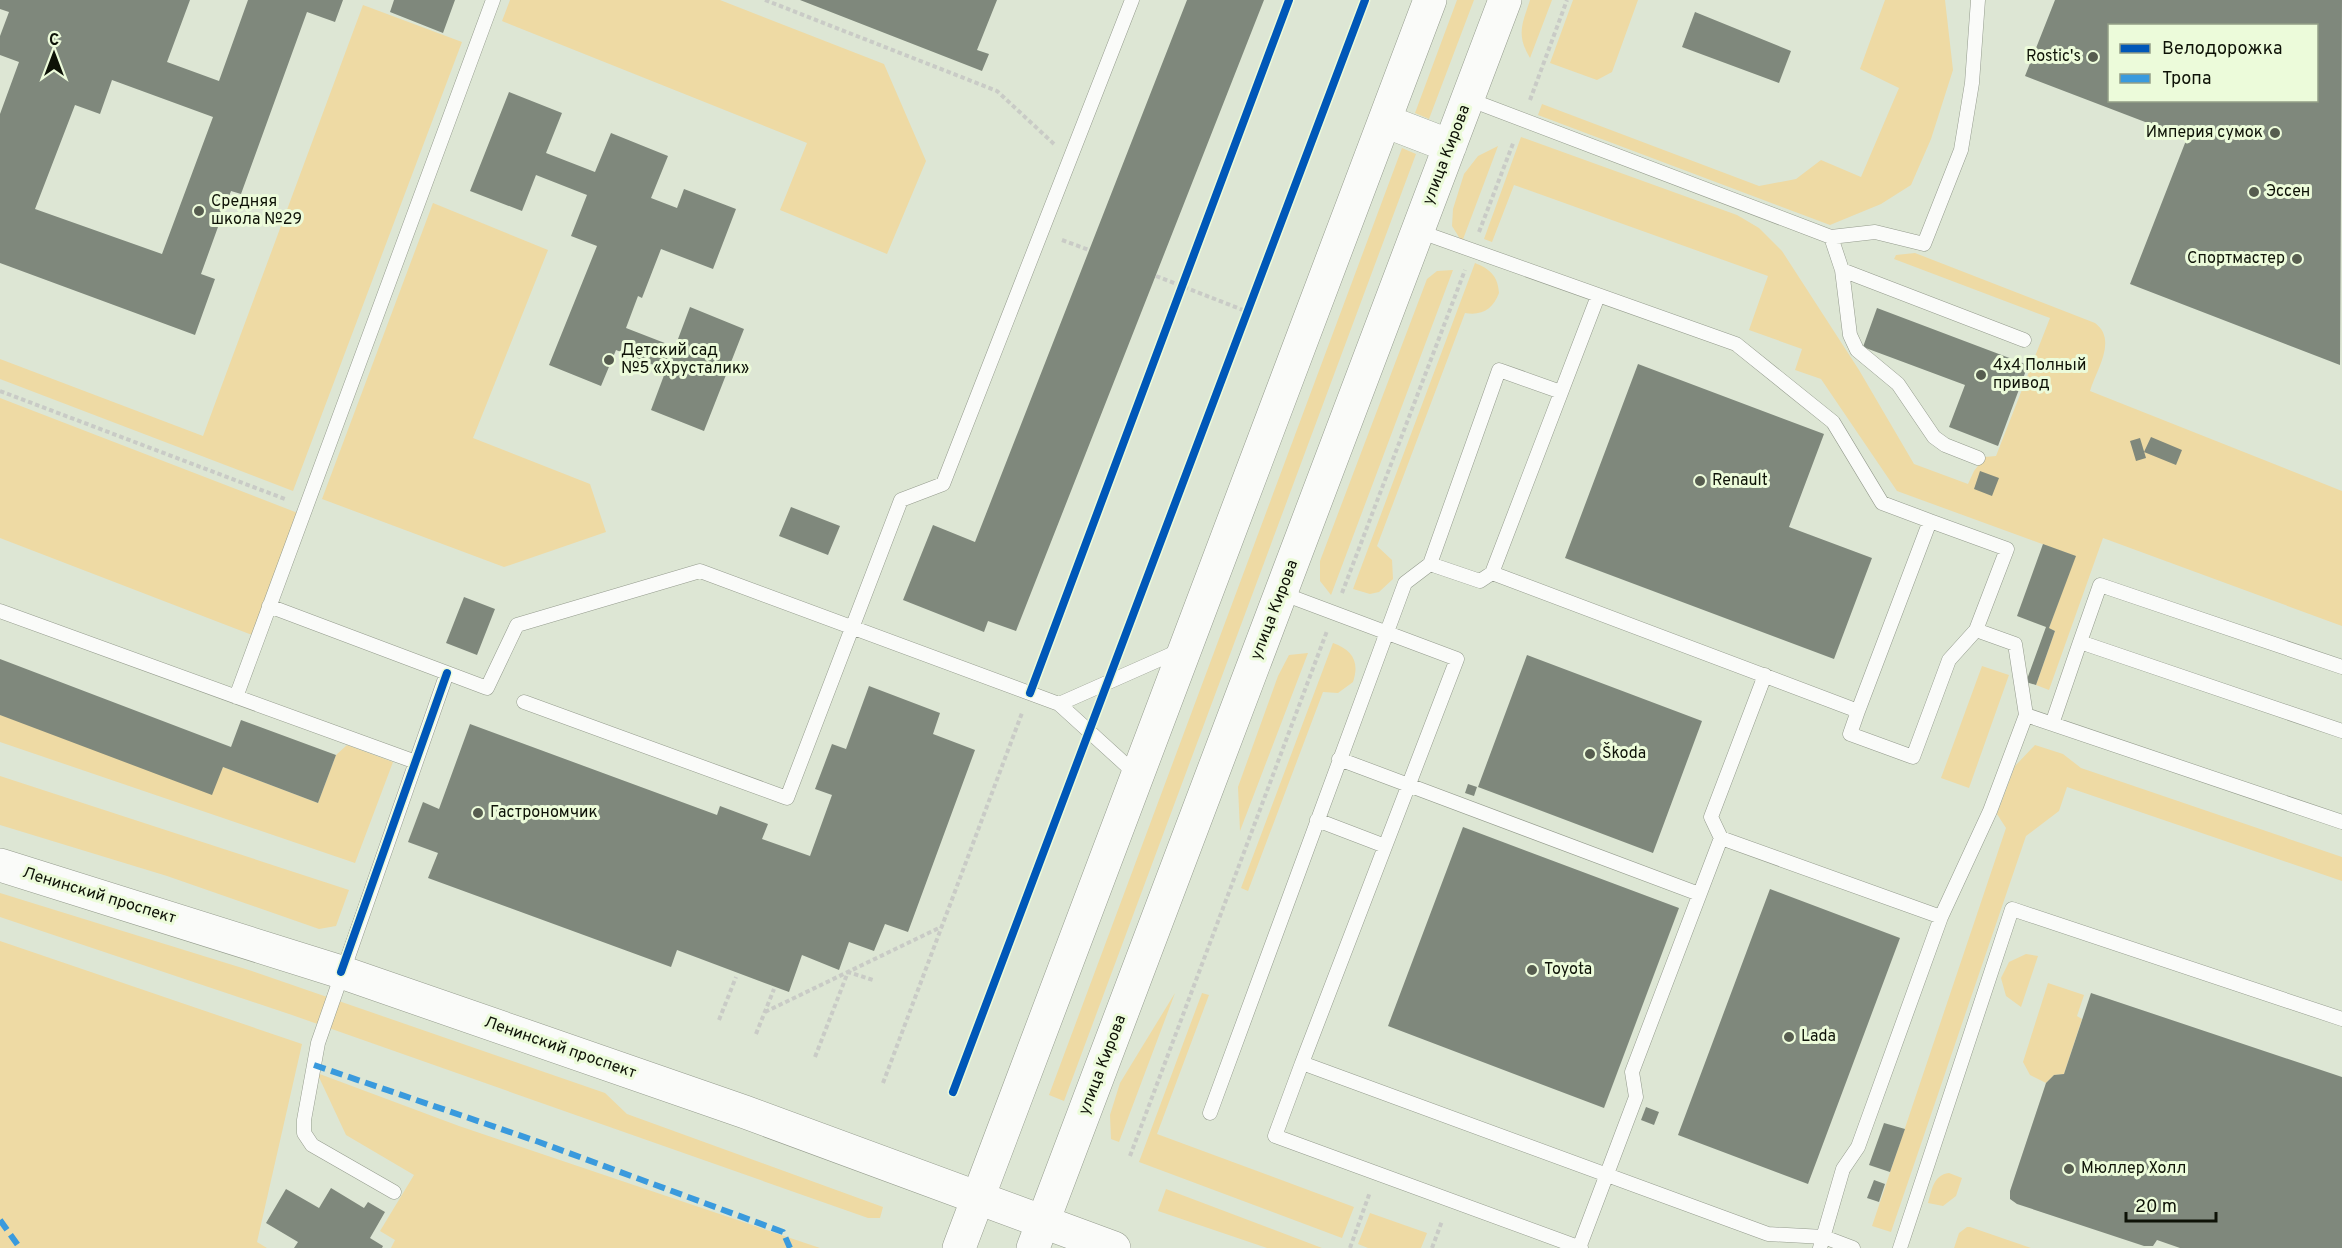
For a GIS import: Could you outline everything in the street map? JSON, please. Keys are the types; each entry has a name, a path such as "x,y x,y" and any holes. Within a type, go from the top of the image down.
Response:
{"main road":[{"path":"959,1248 1430,0"},
{"name":"улица Кирова","path":"1038,1234 1505,0"},
{"path":"1385,121 1450,146"},
{"name":"Ленинский проспект","path":"0,865 341,972 745,1112 979,1197 1038,1234 1114,1248"}],"lane":[{"path":"236,697 494,0"},
{"path":"524,702 787,798 901,500 943,484 1132,0"},
{"path":"1468,99 1831,237 1875,232 1924,244 1961,150 1972,83 1978,0"},
{"path":"1418,231 1736,344 1833,422 1882,503 2007,549 1976,630 1949,660 1913,757 1850,734 1929,521"},
{"path":"1831,237 1842,270 1850,335 1857,350 1898,384 1934,437 1978,458"},
{"path":"1842,270 2024,340"},
{"path":"1430,564 1480,581 1492,573 1598,296"},
{"path":"1210,1113 1405,583 1430,564 1499,370 1561,392"},
{"path":"269,606 487,688 517,625 700,571 1059,705 1138,775"},
{"path":"1492,573 1858,711"},
{"path":"2052,724 2100,585 2342,667"},
{"path":"1281,593 1457,659 1275,1136 1579,1248 1636,1097 1632,1072 1721,838"},
{"path":"0,611 416,762"},
{"path":"1822,1243 1843,1169 1858,1147 1941,916 1990,811 2026,715 2015,644 1976,630"},
{"path":"2080,642 2342,731"},
{"path":"1059,705 1186,648"},
{"path":"394,1192 312,1145 304,1133 304,1120 318,1043 447,673"},
{"path":"1765,675 1711,817 1721,838 1941,916"},
{"path":"2026,715 2342,822"},
{"path":"1340,759 1699,894"},
{"path":"1317,820 1385,846"},
{"path":"1900,1248 2012,909 2342,1019"},
{"path":"1302,1063 1607,1173 1768,1234 1852,1248"}],"path":[{"path":"765,0 997,91 1070,159"},
{"path":"884,1083 1289,0"},
{"path":"1110,682 1365,0"},
{"path":"1130,1156 1567,0"},
{"path":"1041,232 1089,250"},
{"path":"1156,276 1248,312"},
{"path":"0,390 306,507"},
{"path":"953,1092 1091,733"},
{"path":"765,1012 942,926"},
{"path":"848,972 873,980"},
{"path":"814,1057 848,972"},
{"path":"719,1020 736,977"},
{"path":"756,1034 774,989"},
{"path":"1350,1248 1377,1173"},
{"path":"1432,1248 1450,1200"}],"shaded area":[{"path":"510,0 720,0 884,64 926,161 887,254 780,210 807,143 502,21"},
{"path":"1457,0 1474,0 1429,119 1415,113"},
{"path":"1530,0 1552,0 1530,58 1523,42 1522,29"},
{"path":"1573,0 1638,0 1612,72 1597,80 1550,63"},
{"path":"1885,0 1945,0 1953,70 1931,139 1911,185 1881,204 1830,225 1538,115 1542,104 1759,186 1796,179 1821,160 1861,177 1899,88 1860,69"},
{"path":"363,5 462,42 293,491 0,379 0,359 203,436"},
{"path":"1521,137 1737,215 1759,228 1782,251 1859,370 1914,464 1968,484 1974,471 1985,457 1996,456 2050,318 1894,259 1896,255 1915,253 2095,323 2102,330 2105,346 2090,391 2342,491 2342,626 2103,538 2049,690 2036,685 2055,631 2046,627 2049,628 2075,556 1897,491 1821,379 1795,370 1802,349 1749,330 1768,276 1514,185 1492,242 1484,239"},
{"path":"1498,146 1462,242 1452,226 1453,209 1464,174 1478,156"},
{"path":"1402,148 1416,154 1064,1101 1049,1095"},
{"path":"433,203 548,250 473,438 590,484 606,532 504,567 322,499"},
{"path":"1475,263 1492,274 1497,282 1499,293 1494,303 1486,310 1471,314 1465,313 1377,546 1392,560 1393,579 1379,592 1370,594 1353,589"},
{"path":"1453,270 1331,595 1320,581 1320,561 1427,279 1437,271"},
{"path":"0,398 303,515 257,637 0,538"},
{"path":"1333,643 1345,649 1353,657 1356,668 1353,682 1338,693 1323,692 1248,891 1241,888"},
{"path":"1308,653 1240,831 1238,787 1278,676 1289,655"},
{"path":"1982,666 2009,675 1969,788 1941,778"},
{"path":"0,715 223,767 318,803 336,755 347,745 393,762 355,863 0,742"},
{"path":"2035,745 2063,754 2081,768 2342,857 2342,881 2067,787 2059,811 2026,836 1891,1232 1872,1226 2006,828 1997,814 2015,766"},
{"path":"0,776 349,890 336,926 319,929 167,876 0,825"},
{"path":"0,893 252,971 605,1093 627,1114 883,1207 880,1218 868,1218 292,1015 0,917"},
{"path":"0,941 302,1044 257,1242 267,1248 0,1248"},
{"path":"2026,954 2038,956 2021,1007 2006,996 2001,978 2009,962"},
{"path":"2048,983 2084,995 2077,1016 2082,1019 2064,1074 2054,1075 2046,1083 2030,1075 2023,1062"},
{"path":"1175,993 1119,1142 1111,1139 1110,1115 1120,1083"},
{"path":"1202,993 1209,995 1157,1134 1354,1207 1342,1238 1139,1162"},
{"path":"317,1073 459,1126 820,1248 391,1248 395,1240 380,1231 414,1175 346,1135"},
{"path":"1949,1173 1962,1178 1956,1196 1943,1206 1928,1203 1936,1180"},
{"path":"1166,1189 1322,1248 1267,1248 1158,1211"},
{"path":"1370,1213 1427,1233 1421,1248 1368,1248 1358,1244"},
{"path":"1967,1227 2031,1248 1954,1248 1959,1233"}],"building":[{"path":"0,0 190,0 167,62 219,81 248,0 343,0 335,22 307,12 241,194 231,191 201,274 215,279 195,335 0,263 0,114 19,62 0,55 0,36 9,12 0,9","holes":["112,80 213,117 162,254 35,209 75,105 100,114"]},
{"path":"394,0 455,0 443,33 390,12"},
{"path":"800,0 997,0 977,50 989,54 982,71"},
{"path":"1187,0 1264,0 1016,631 988,621 984,632 903,600 933,525 975,542"},
{"name":"Эссен","path":"2055,0 2342,0 2340,365 2130,284 2187,138 2025,76"},
{"path":"1695,12 1791,51 1779,83 1682,47"},
{"path":"509,92 562,113 546,153 595,172 611,133 668,156 651,198 677,208 684,189 736,209 713,269 661,249 642,298 638,296 626,328 675,347 690,307 744,329 704,431 651,410 666,370 616,350 601,386 549,365 597,246 571,236 587,195 536,175 522,211 470,191"},
{"name":"4x4 Полный привод","path":"1877,308 2028,365 1998,446 1949,427 1965,385 1863,347"},
{"name":"Renault","path":"1638,364 1824,434 1789,527 1872,558 1834,659 1565,558"},
{"path":"2151,437 2182,450 2176,465 2144,452"},
{"path":"2140,438 2146,458 2136,461 2130,441"},
{"path":"1980,471 1999,478 1992,496 1974,489"},
{"path":"791,507 840,526 828,555 779,536"},
{"path":"2043,544 2076,556 2049,628 2055,631 2036,685 2026,682 2046,627 2017,616"},
{"path":"464,597 495,609 477,655 446,643"},
{"name":"Škoda","path":"1527,655 1702,721 1653,853 1478,787"},
{"path":"0,659 231,747 241,720 336,755 318,803 223,767 212,795 0,715"},
{"path":"869,686 940,713 933,734 975,750 908,932 885,924 874,951 849,942 839,970 802,955 789,992 677,950 671,967 428,878 438,853 408,842 423,802 439,809 470,724 717,815 720,806 768,824 762,839 810,856 832,795 815,789 832,744 846,749"},
{"path":"1468,784 1477,787 1474,796 1465,793"},
{"name":"Toyota","path":"1463,827 1679,908 1604,1108 1388,1026"},
{"name":"Lada","path":"1770,889 1900,938 1808,1184 1678,1135"},
{"path":"2091,993 2342,1077 2342,1248 2180,1248 2157,1240 2153,1246 2144,1246 2017,1204 2010,1199 2010,1191 2046,1083 2054,1075 2064,1074"},
{"path":"1646,1107 1659,1112 1654,1125 1641,1120"},
{"path":"1884,1123 1905,1129 1890,1172 1869,1165"},
{"path":"1874,1180 1885,1184 1879,1202 1867,1198"},
{"path":"331,1188 364,1208 368,1202 385,1212 370,1238 383,1246 382,1248 294,1248 298,1242 266,1223 286,1189 319,1208"}],"marked path":[{"path":"314,1065 539,1142 783,1232 790,1248"},
{"path":"0,1220 20,1248"}],"cycle path":[{"path":"1030,693 1289,0"},
{"path":"953,1092 1365,0"},
{"path":"341,972 447,673"}],"place":[{"name":"Rostic's","path":"2093,57"},
{"name":"Империя сумок","path":"2275,133"},
{"name":"Эссен","path":"2254,192"},
{"name":"Средняя школа №29","path":"199,211"},
{"name":"Спортмастер","path":"2297,259"},
{"name":"Детский сад №5 «Хрусталик»","path":"609,360"},
{"name":"4x4 Полный привод","path":"1981,375"},
{"name":"Renault","path":"1700,481"},
{"name":"Škoda","path":"1590,754"},
{"name":"Гастрономчик","path":"478,813"},
{"name":"Toyota","path":"1532,970"},
{"name":"Lada","path":"1789,1037"},
{"name":"Мюллер Холл","path":"2069,1169"}]}
